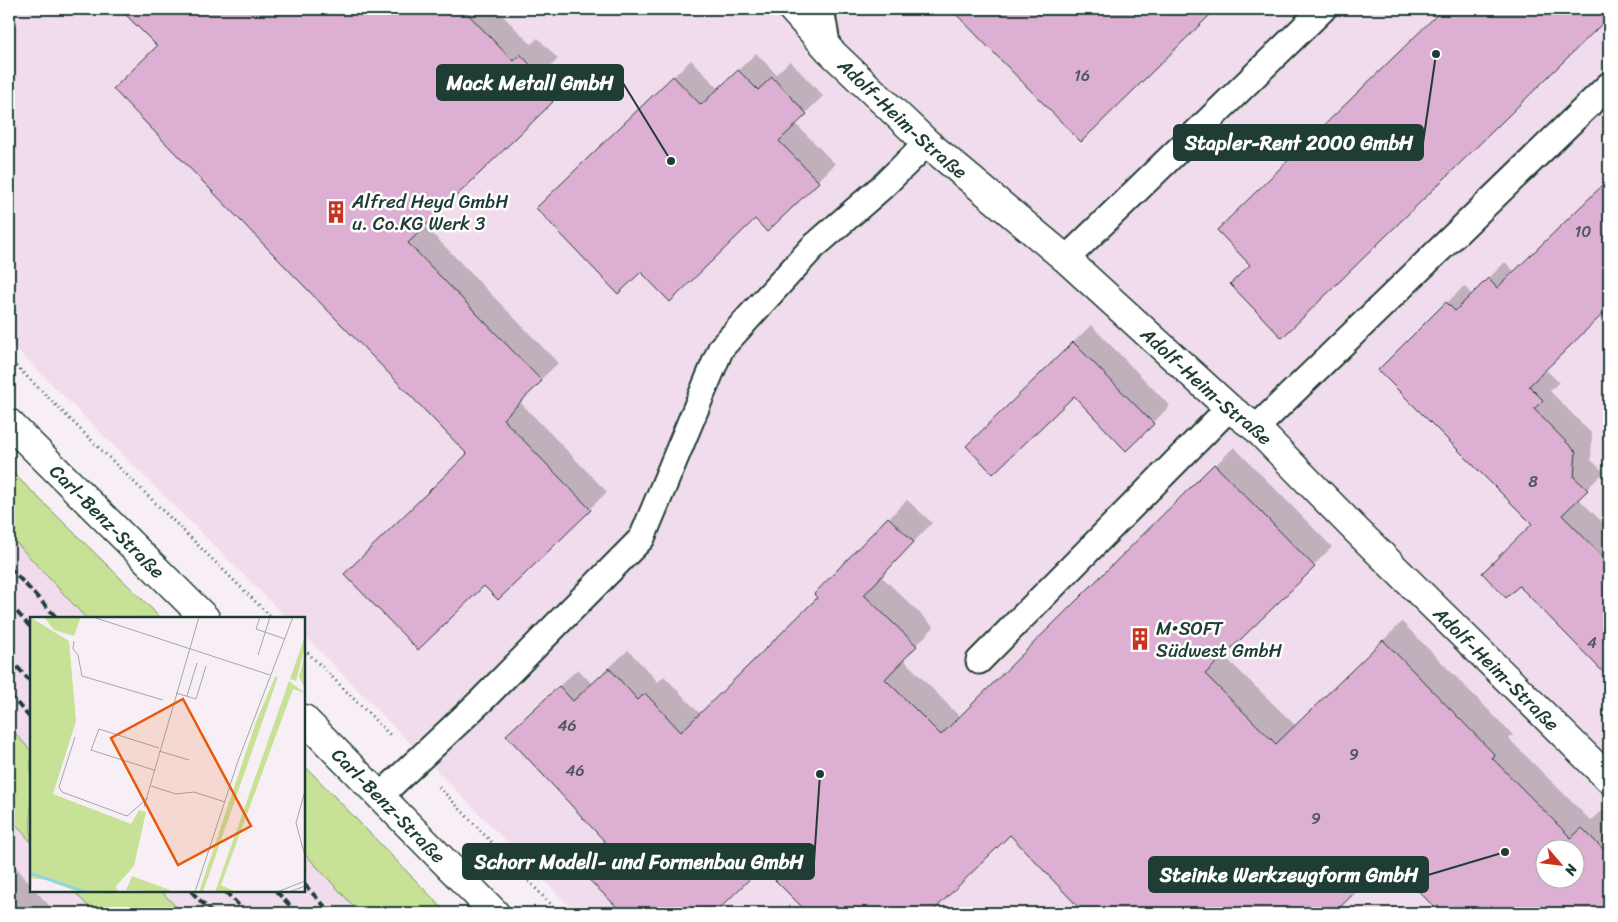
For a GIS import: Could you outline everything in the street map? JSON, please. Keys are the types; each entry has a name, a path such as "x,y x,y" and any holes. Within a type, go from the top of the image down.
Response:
{"street":[{"name":"Adolf-Heim-Straße","path":"792,9 828,49 926,143 1066,259 1229,408 1256,428 1355,529 1609,779"},
{"name":"Carl-Benz-Straße","path":"9,423 204,617"},
{"name":"Carl-Benz-Straße","path":"305,719 494,913"}],"lane":[{"path":"821,9 828,49"},
{"path":"1066,259 1322,9"},
{"path":"1256,428 1609,85"},
{"path":"380,796 483,699 642,538 721,348 812,248 883,186 926,143"},
{"path":"979,661 1229,408"}],"path":[{"path":"9,359 271,617"}],"shaded area":[{"path":"9,9 1609,9 1609,913 576,913 305,636 305,617 286,617 9,342"},
{"path":"9,535 85,617 30,617 30,750 9,726"},
{"path":"9,816 30,841 30,892 75,892 94,913 9,913"},
{"path":"305,854 360,913 182,913 162,892 305,892"}],"green space":[{"path":"9,469 159,617 85,617 9,535"},
{"path":"9,726 30,750 30,841 9,816"},
{"path":"305,766 447,913 360,913 305,854"},
{"path":"75,892 162,892 182,913 94,913"}],"building":[{"name":"Alfred Heyd GmbH u. Co.KG Werk 3","path":"120,9 463,9 513,61 520,54 542,77 536,83 553,102 408,243 542,381 503,419 591,510 498,600 484,586 418,650 344,574 467,454 113,89 157,46"},
{"path":"951,9 1216,9 1081,142"},
{"path":"1443,9 1609,9 1609,17 1282,338 1230,284 1250,265 1217,230"},
{"path":"738,70 758,90 772,77 807,114 779,141 819,182 767,232 755,219 670,302 641,272 618,294 536,208 673,76 701,105"},
{"path":"1609,179 1609,308 1529,386 1543,400 1534,409 1576,452 1574,477 1588,490 1562,515 1609,563 1609,678 1519,586 1506,598 1482,573 1532,524 1378,370 1446,302 1455,311 1488,278 1497,288"},
{"path":"1073,342 1154,424 1126,451 1074,396 993,474 966,446"},
{"path":"1214,464 1315,567 1205,674 1276,744 1383,640 1495,755 1492,758 1571,838 1582,828 1609,855 1609,913 1440,913 1388,860 1334,913 1084,913 1010,835 931,913 808,913 762,867 715,913 623,913 582,873 609,846 506,735 559,686 573,701 609,668 638,700 645,693 681,732 817,598 814,594 888,517 914,542 864,595 917,646 885,679 941,735"}],"railway":[{"path":"9,567 56,617"},
{"path":"9,603 30,627"},
{"path":"9,658 30,681"},
{"path":"9,694 30,718"},
{"path":"305,885 331,913"},
{"path":"192,892 212,913"},
{"path":"226,892 246,913"},
{"path":"277,892 297,913"}],"place":[{"name":"Stapler-Rent 2000 GmbH","path":"1436,54"},
{"name":"Mack Metall GmbH","path":"671,161"},
{"name":"Alfred Heyd GmbH u. Co.KG Werk 3","path":"336,212"},
{"name":"M•SOFT Südwest GmbH","path":"1140,639"},
{"name":"Schorr Modell- und Formenbau GmbH","path":"820,774"},
{"name":"Steinke Werkzeugform GmbH","path":"1505,852"}]}
